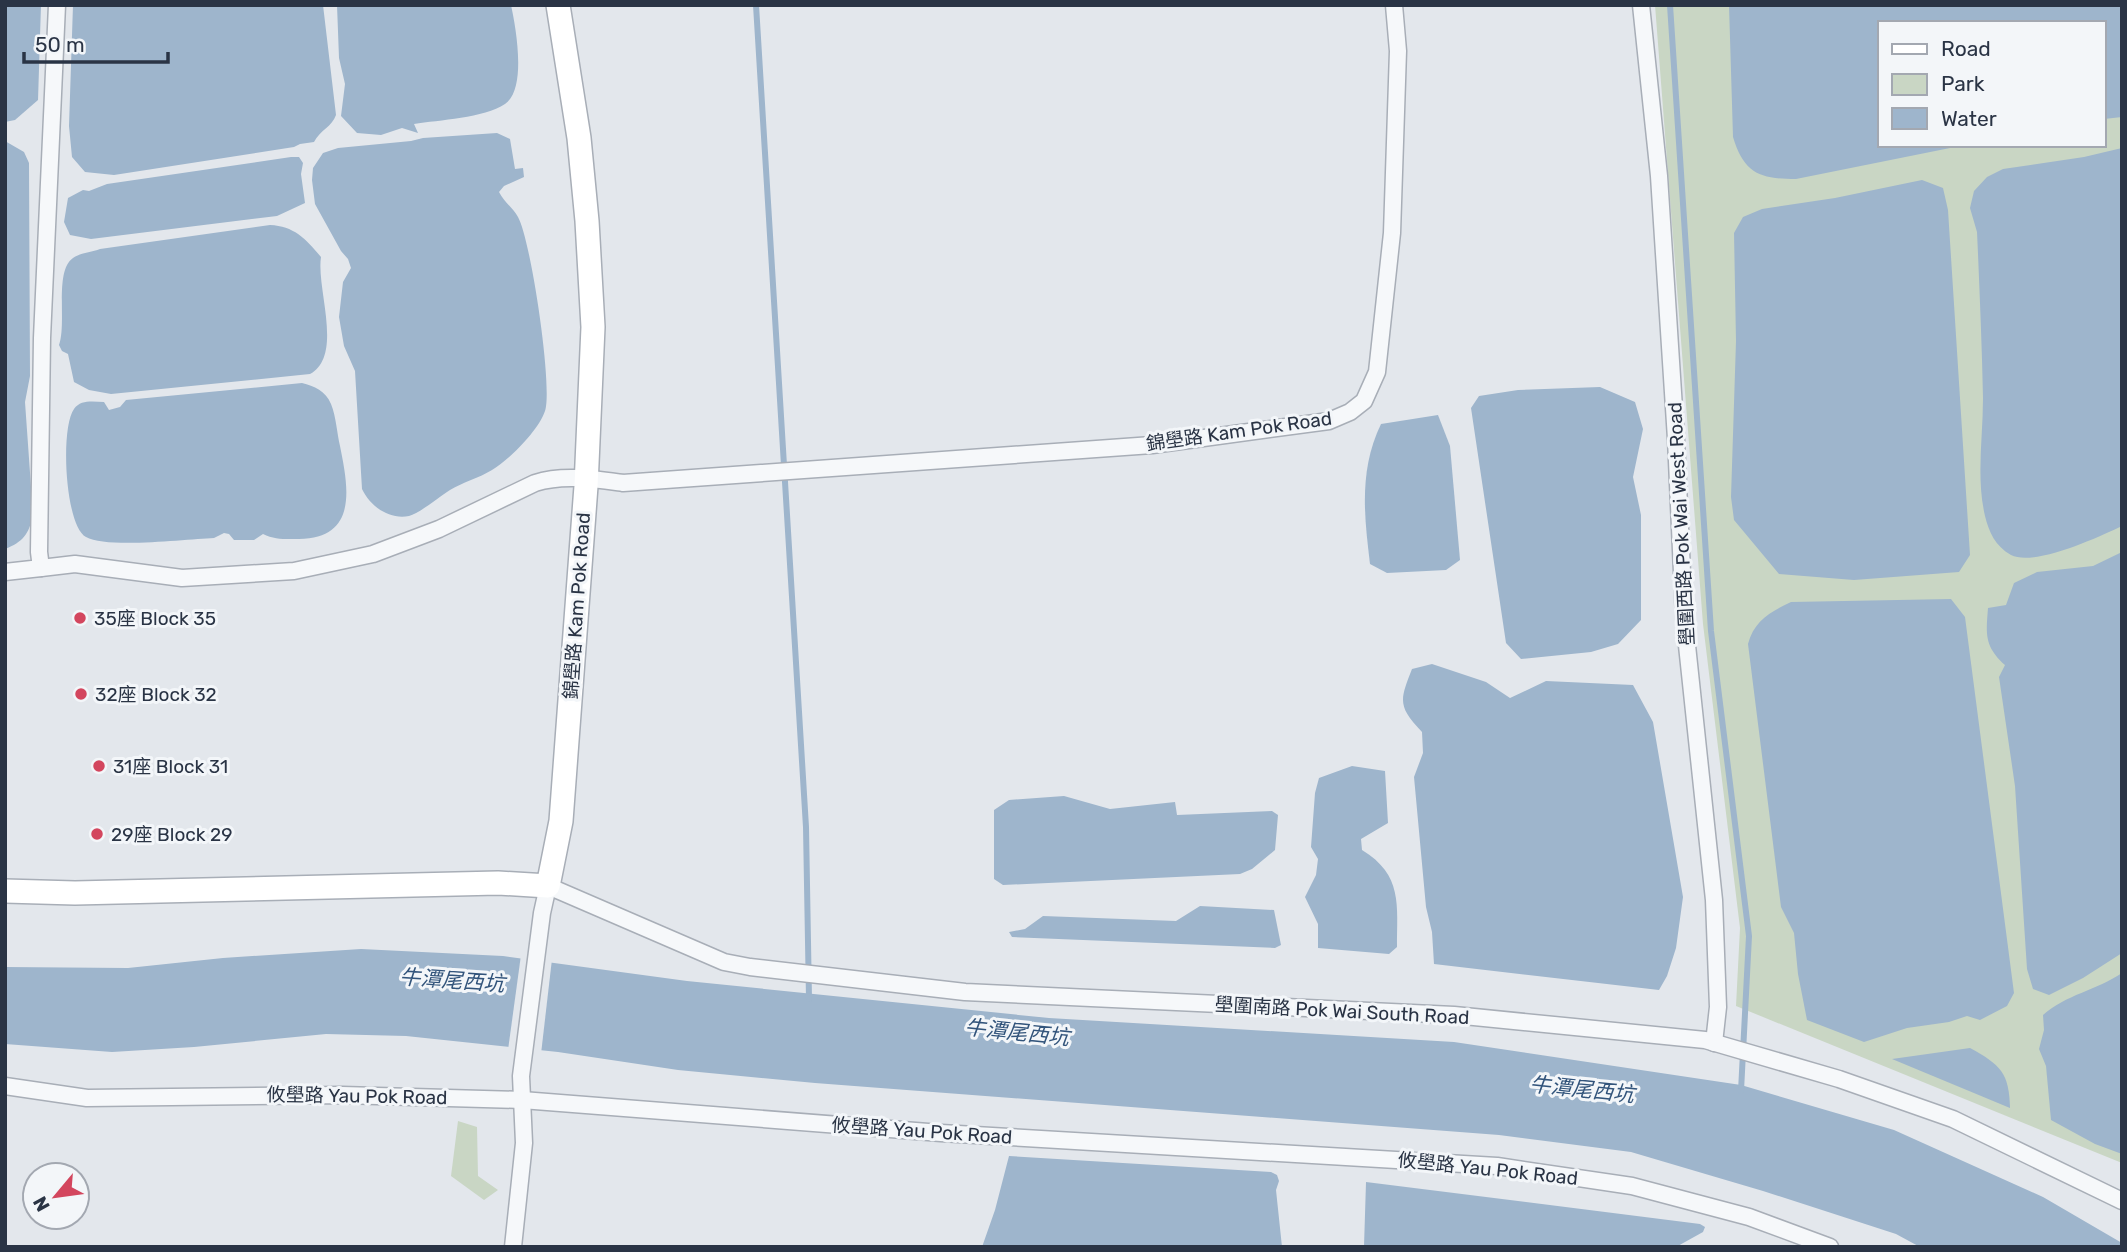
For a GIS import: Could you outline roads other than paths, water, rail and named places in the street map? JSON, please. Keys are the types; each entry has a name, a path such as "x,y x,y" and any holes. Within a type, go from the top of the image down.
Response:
{"street":[{"path":"41,568 42,338 57,5"},
{"name":"錦壆路 Kam Pok Road","path":"513,1247 524,1143 521,1076 539,932 561,821 586,478 593,327 579,138 558,5"},
{"name":"錦壆路 Kam Pok Road","path":"586,478 623,483 1152,445 1329,421 1350,412 1364,401 1377,372 1392,233 1398,51 1394,5"},
{"name":"壆圍西路 Pok Wai West Road","path":"1641,5 1660,176 1684,617 1714,900 1718,1007 1714,1043"},
{"path":"5,572 75,564 181,578 294,571 373,554 439,529 549,478 586,478"},
{"path":"5,891 89,893 486,883 548,886"},
{"name":"壆圍南路 Pok Wai South Road","path":"548,886 724,962 809,974 965,992 1454,1015 1714,1043 1839,1079 1953,1119 2122,1201"},
{"name":"攸壆路 Yau Pok Road","path":"5,1086 87,1098 342,1095 522,1100 941,1133 1497,1166 1632,1186 1749,1217 1830,1247"}],"water":[{"path":"5,5 41,5 38,100 15,120 5,122"},
{"path":"73,5 323,5 336,115 314,142 294,147 114,175 85,172 72,157 69,126"},
{"path":"337,5 511,5 518,57 516,85 512,96 496,109 461,118 414,124 418,133 402,128 381,135 357,133 341,116 345,84 339,58"},
{"path":"1729,5 2122,5 2122,117 2106,119 2106,21 1878,21 1878,147 1955,147 1796,179 1772,178 1755,172 1748,166 1742,159 1733,137"},
{"path":"497,133 510,139 515,169 523,168 524,177 504,186 499,192 518,217 529,254 546,374 545,411 530,436 499,465 450,490 409,516 394,516 375,506 362,489 355,371 344,346 339,317 343,282 351,268 315,204 313,168 323,153 338,148"},
{"path":"5,141 24,152 29,163 30,376 25,402 33,515 24,537 5,549"},
{"path":"2122,148 2122,526 2050,554 2021,558 2011,555 1994,538 1982,501 1980,472 1983,398 1978,254 1977,232 1970,208 1974,191 1987,177 2003,169 2084,157"},
{"path":"299,157 303,163 301,174 305,203 277,216 91,239 70,235 64,222 68,198 83,190 89,191 107,184"},
{"path":"1922,180 1943,188 1948,210 1970,555 1959,572 1854,580 1779,574 1734,520 1731,497 1736,341 1734,233 1743,217 1762,209 1835,198"},
{"path":"270,225 293,231 321,257 327,337 320,365 310,374 111,394 89,390 74,382 68,354 62,351 59,345 62,285 67,265 73,258 100,249"},
{"path":"302,383 323,392 331,404 335,419 346,493 345,507 332,530 318,536 299,539 276,538 263,534 254,540 234,540 224,533 214,538 129,543 96,541 86,537 79,529 69,497 66,455 70,420 74,409 80,404 104,402 109,410 120,407 126,400"},
{"path":"1600,387 1635,402 1643,429 1633,477 1641,515 1641,620 1618,644 1591,652 1521,659 1506,643 1471,408 1479,396 1518,390"},
{"path":"1438,415 1450,446 1460,560 1446,570 1387,573 1370,564 1368,546 1365,492 1374,441 1381,424"},
{"path":"2122,552 2122,953 2083,978 2049,995 2033,989 2027,969 2015,786 1999,677 2005,665 1993,652 1988,639 1988,608 2006,605 2014,583 2037,572 2093,566"},
{"path":"1951,599 1965,617 2014,993 2007,1006 1980,1020 1967,1016 1949,1022 1907,1028 1864,1042 1807,1020 1798,974 1794,933 1781,907 1748,644 1754,629 1764,618 1791,602"},
{"path":"1432,664 1486,682 1510,698 1546,681 1633,685 1653,722 1683,897 1676,948 1667,976 1659,990 1434,964 1414,777 1423,753 1422,732 1408,716 1403,702 1412,669"},
{"path":"1352,766 1385,771 1388,823 1361,839 1362,850 1385,870 1395,892 1397,947 1389,954 1318,948 1318,924 1305,897 1316,875 1318,859 1311,847 1315,793 1319,778"},
{"path":"1064,796 1110,809 1175,802 1177,815 1272,811 1278,815 1275,850 1252,869 1240,874 1003,885 994,879 994,810 1009,800"},
{"path":"1200,906 1274,910 1281,945 1275,948 1012,937 1009,932 1025,929 1043,916 1176,921"},
{"name":"牛潭尾西坑","path":"361,949 503,956 687,981 1049,1018 1454,1042 1741,1085 1894,1130 2043,1197 2122,1243 2122,1247 1920,1247 1896,1234 1631,1152 1499,1135 815,1083 678,1070 558,1052 406,1036 326,1034 112,1052 5,1044 5,967 128,968 223,958"},
{"path":"2122,973 2122,1154 2095,1144 2051,1120 2046,1066 2039,1049 2044,1030 2043,1015 2061,1002"},
{"path":"1970,1048 2001,1071 2008,1086 2010,1108 1892,1059"},
{"path":"1009,1156 1271,1172 1277,1175 1279,1181 1276,1190 1282,1247 982,1247"},
{"path":"1366,1182 1700,1224 1705,1227 1703,1232 1676,1247 1364,1247"}],"waterway":[{"path":"756,5 806,827 809,999"},
{"path":"1670,5 1711,631 1749,936 1741,1091"}],"place":[{"name":"35座 Block 35","path":"80,618"},
{"name":"32座 Block 32","path":"81,694"},
{"name":"31座 Block 31","path":"99,766"},
{"name":"29座 Block 29","path":"97,834"}]}
